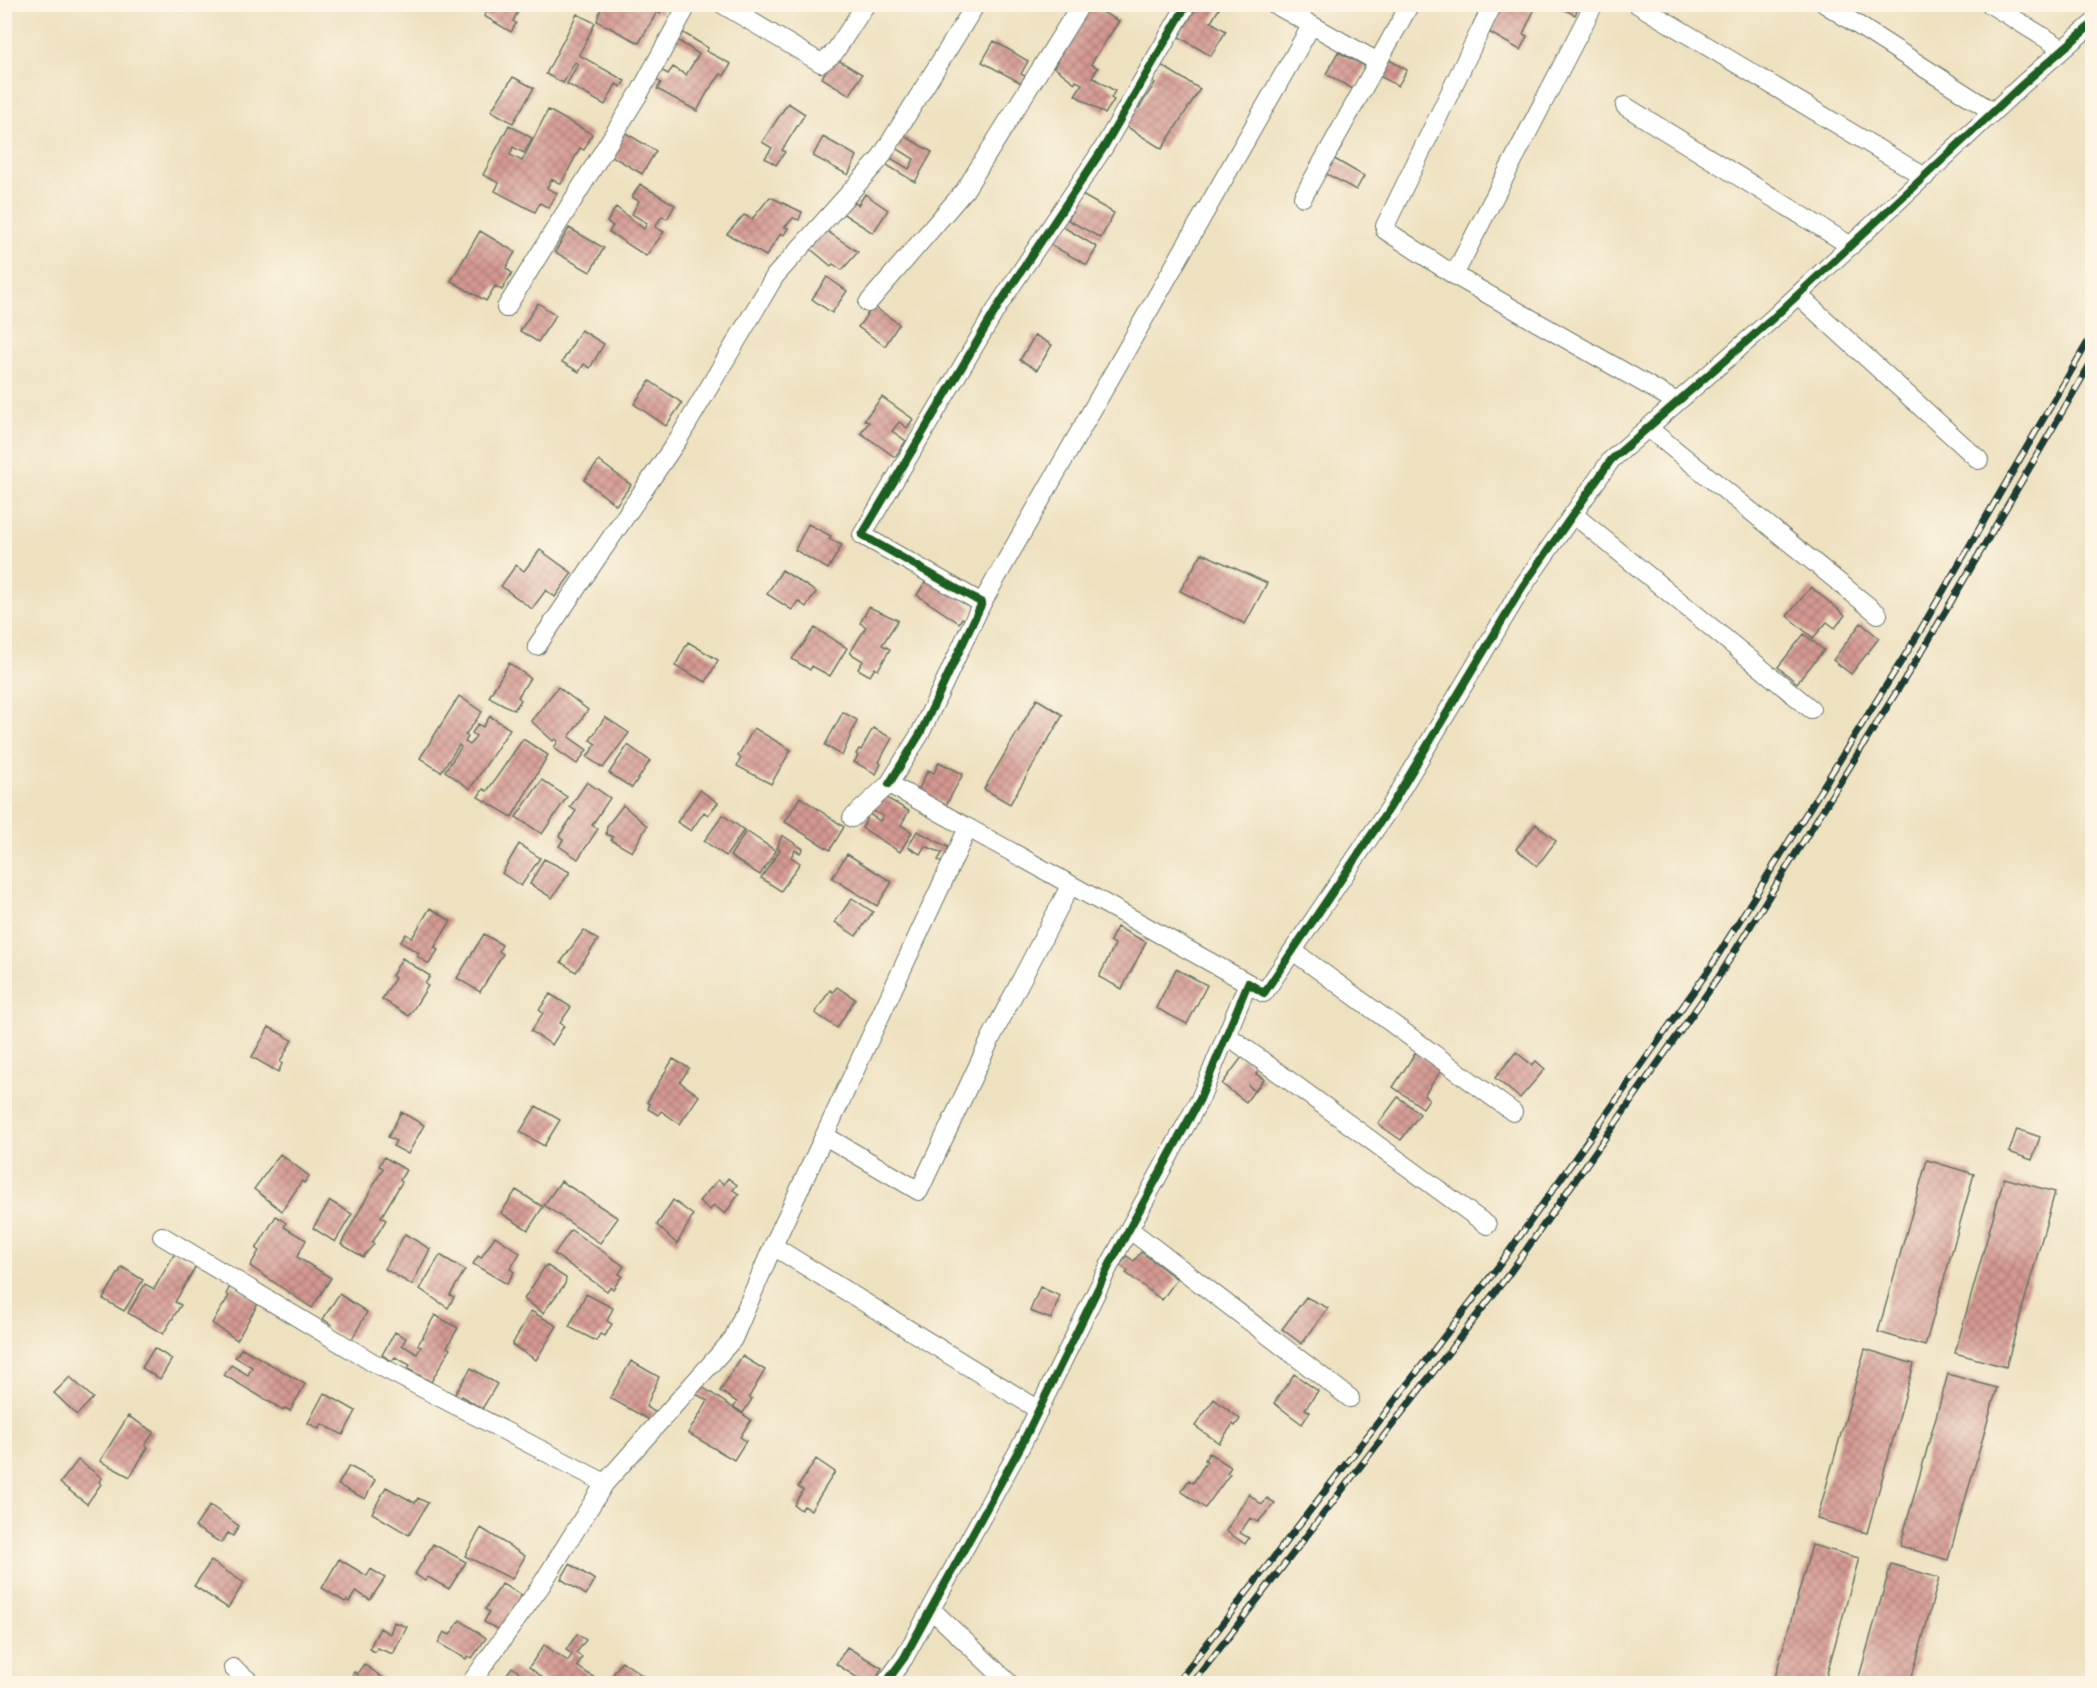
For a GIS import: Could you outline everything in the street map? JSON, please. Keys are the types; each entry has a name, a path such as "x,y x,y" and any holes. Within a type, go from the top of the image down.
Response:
{"street":[{"path":"506,308 640,92 688,4"},
{"path":"722,4 821,63 834,53 866,4"},
{"path":"537,646 679,438 775,276 879,160 976,4"},
{"path":"868,303 965,190 1081,4"},
{"path":"982,603 862,535 1000,303 1104,147 1187,4"},
{"path":"1274,4 1378,62"},
{"path":"1303,197 1410,4"},
{"path":"1493,4 1385,230 1396,240 1677,402"},
{"path":"1454,274 1594,4"},
{"path":"1637,4 1925,177"},
{"path":"1825,4 1993,112"},
{"path":"1990,4 2063,49"},
{"path":"889,784 1264,993 1391,806 1523,586 1611,460 1798,295 1993,112 2092,24"},
{"path":"852,818 889,784 920,734 982,603 1311,26"},
{"path":"1624,106 1851,246"},
{"path":"1798,295 1979,460"},
{"path":"1648,428 1878,614"},
{"path":"1573,514 1811,709"},
{"path":"470,1683 540,1587 605,1483 733,1339 773,1246 968,828"},
{"path":"825,1136 919,1191 991,1038 1070,886"},
{"path":"1293,951 1514,1112"},
{"path":"885,1683 904,1658 1039,1410 1129,1229 1200,1099 1248,983"},
{"path":"1227,1035 1486,1225"},
{"path":"1129,1229 1350,1398"},
{"path":"162,1236 372,1362 605,1483"},
{"path":"773,1246 1039,1410"},
{"path":"931,1609 1010,1683"},
{"path":"233,1668 253,1683"}],"building":[{"path":"491,4 522,4 513,21 516,23 511,32 484,16"},
{"path":"602,4 665,4 660,14 657,12 639,43 597,21"},
{"path":"737,4 758,4 753,14"},
{"path":"1087,4 1119,21 1091,64 1098,68 1092,77 1115,91 1111,98 1114,100 1105,114 1075,95 1082,84 1076,81 1075,83 1054,67"},
{"path":"1189,4 1222,4 1211,22 1226,31 1211,56 1179,37 1194,11 1187,7"},
{"path":"1500,4 1537,4 1523,34 1527,36 1520,50 1487,31"},
{"path":"1553,4 1580,4 1575,15"},
{"path":"577,14 595,23 579,55 625,81 621,87 616,84 605,105 567,84 578,64 575,62 563,83 546,74"},
{"path":"682,32 708,48 706,51 731,64 724,76 721,74 708,91 697,111 657,89 661,83 655,79 661,70 668,74 673,67 686,75 699,54 677,40"},
{"path":"994,41 1028,61 1021,74 1025,76 1021,83 982,62"},
{"path":"1338,52 1365,66 1353,89 1326,74"},
{"path":"833,57 862,74 850,95 822,78"},
{"path":"1386,58 1407,70 1398,86 1376,74"},
{"path":"1161,65 1200,89 1162,149 1124,125 1135,106 1139,108 1155,83 1151,81"},
{"path":"513,77 534,88 513,123 491,111"},
{"path":"788,103 805,114 782,150 785,152 776,165 765,158 772,148 762,142"},
{"path":"548,110 592,134 584,150 580,148 561,184 552,179 547,188 557,193 549,208 540,203 535,212 495,191 499,183 483,175 509,125 532,138 524,153 513,147 510,155 522,161"},
{"path":"619,129 656,151 642,174 605,152"},
{"path":"901,134 932,152 915,182 885,164 889,157 909,169 914,159 893,146"},
{"path":"823,137 857,156 848,175 813,156"},
{"path":"1331,157 1364,176 1356,190 1323,172"},
{"path":"640,184 675,205 667,219 662,216 655,227 664,232 646,256 609,232 613,226 607,222 616,207 644,229 647,223 632,214 639,201 632,197"},
{"path":"865,194 888,210 873,233 842,213 850,200 858,205"},
{"path":"1082,195 1114,213 1101,238 1068,220"},
{"path":"770,197 802,212 799,220 793,218 785,227 788,228 784,235 781,233 766,256 727,234 744,215 752,219"},
{"path":"1060,225 1097,247 1087,265 1051,245 1050,242"},
{"path":"569,228 604,248 590,272 555,252"},
{"path":"824,229 858,252 842,270 833,264 831,266 807,246"},
{"path":"480,231 515,252 506,268 512,273 502,290 495,286 486,301 451,281"},
{"path":"827,277 847,291 832,313 812,299"},
{"path":"538,303 556,315 538,342 520,331"},
{"path":"873,306 899,324 885,346 858,327"},
{"path":"581,330 604,344 590,368 584,364 579,372 562,362"},
{"path":"1035,335 1052,345 1037,370 1020,360"},
{"path":"650,381 682,403 666,426 634,404"},
{"path":"882,397 913,419 907,428 899,422 892,431 906,441 895,457 861,433 869,422 864,420"},
{"path":"599,461 631,485 616,505 584,480"},
{"path":"808,524 831,536 829,539 842,545 828,569 795,550"},
{"path":"540,550 572,573 555,597 546,590 532,609 501,586 516,565 524,571"},
{"path":"1202,553 1267,583 1245,624 1180,591"},
{"path":"782,570 816,592 806,607 798,601 792,610 767,594"},
{"path":"928,577 972,608 966,620 962,618 959,623 917,595"},
{"path":"1811,587 1845,615 1835,628 1827,622 1813,638 1787,616"},
{"path":"869,607 898,620 882,645 890,649 878,670 875,668 870,676 858,669 863,661 850,653 866,627 860,623"},
{"path":"1861,623 1879,638 1851,674 1833,660"},
{"path":"815,628 847,648 830,676 812,666 810,670 792,659"},
{"path":"1804,634 1824,650 1797,683 1778,667"},
{"path":"688,642 718,660 706,682 675,666"},
{"path":"509,663 530,678 518,697 521,700 514,710 489,697"},
{"path":"558,687 588,710 569,737 587,750 577,764 554,748 558,741 555,739 553,741 531,721"},
{"path":"459,696 482,712 465,735 468,737 465,742 470,745 476,736 472,733 478,724 483,727 490,716 510,729 470,789 445,771 461,747 459,745 441,772 420,758"},
{"path":"1037,699 1063,715 1010,804 984,789"},
{"path":"843,712 857,720 842,756 825,745"},
{"path":"605,717 629,733 603,768 587,757 596,744 590,740"},
{"path":"754,728 791,750 771,784 737,766 741,758 738,756"},
{"path":"873,728 892,738 879,762 881,764 876,774 854,762 858,756 856,754 859,749 861,750"},
{"path":"523,739 548,755 512,817 478,797 483,789 487,791"},
{"path":"628,745 650,761 632,788 609,773"},
{"path":"939,762 963,774 946,805 918,791 928,770 934,773"},
{"path":"542,780 567,797 542,834 516,817"},
{"path":"587,782 610,798 592,825 598,829 578,859 559,846 563,840 559,836 576,811 570,807"},
{"path":"700,790 718,803 708,815 704,812 691,831 677,822"},
{"path":"880,794 909,811 901,825 912,832 900,852 862,828 869,814 880,821 883,816 871,810"},
{"path":"800,797 844,827 830,850 785,822"},
{"path":"623,805 647,826 632,852 611,840 613,837 606,834 607,826"},
{"path":"723,815 744,830 726,856 704,841"},
{"path":"1536,824 1556,841 1537,866 1516,849"},
{"path":"746,831 776,851 760,875 730,856"},
{"path":"917,831 950,848 942,863 938,860 942,853 940,852 925,846 920,854 908,847"},
{"path":"782,835 803,849 800,853 795,850 791,857 800,863 781,891 761,878 780,850 777,848"},
{"path":"519,844 540,858 521,886 502,873"},
{"path":"847,854 892,882 877,906 832,878"},
{"path":"544,859 570,872 552,898 530,884"},
{"path":"852,898 873,912 856,936 835,922"},
{"path":"430,908 451,921 434,948 438,950 429,964 417,956 419,953 400,942 406,934 412,938"},
{"path":"1117,927 1146,942 1122,989 1099,977 1115,944 1110,941"},
{"path":"584,930 598,940 576,972 561,962"},
{"path":"484,934 502,945 499,951 503,954 480,992 457,978"},
{"path":"402,958 430,976 425,984 428,986 409,1016 382,999 395,978 392,976"},
{"path":"1176,969 1207,985 1187,1024 1156,1008"},
{"path":"837,987 855,999 837,1028 815,1013 830,990 833,992"},
{"path":"550,994 571,1007 560,1023 564,1026 552,1045 531,1031 543,1013 539,1010"},
{"path":"269,1027 292,1040 280,1062 282,1064 278,1072 252,1057"},
{"path":"1416,1052 1442,1070 1424,1095 1429,1099 1423,1108 1393,1087"},
{"path":"1516,1052 1532,1065 1536,1061 1545,1069 1520,1098 1495,1078"},
{"path":"1242,1057 1259,1070 1256,1074 1264,1079 1255,1091 1248,1085 1254,1091 1246,1102 1222,1084"},
{"path":"673,1059 689,1068 680,1082 699,1096 680,1124 661,1111 658,1115 648,1109 650,1104 647,1102"},
{"path":"1398,1097 1420,1114 1401,1140 1378,1124"},
{"path":"536,1106 560,1120 544,1146 520,1132"},
{"path":"401,1112 424,1125 408,1154 393,1146 396,1141 388,1137"},
{"path":"2017,1129 2040,1137 2032,1160 2009,1152"},
{"path":"280,1154 309,1176 304,1183 302,1181 282,1211 254,1189"},
{"path":"384,1157 406,1170 400,1180 402,1182 381,1217 386,1220 372,1243 374,1244 363,1257 341,1244 383,1168 379,1166"},
{"path":"1927,1160 1974,1174 1925,1346 1878,1332"},
{"path":"728,1178 737,1185 733,1190 739,1194 725,1214 714,1205 710,1210 699,1201 718,1180 724,1184"},
{"path":"2004,1178 2055,1192 2006,1367 1955,1353"},
{"path":"561,1181 618,1218 600,1243 544,1205"},
{"path":"516,1190 543,1207 528,1230 501,1213"},
{"path":"673,1200 693,1215 677,1244 657,1225"},
{"path":"330,1201 352,1214 335,1242 313,1228"},
{"path":"276,1216 286,1223 284,1227 306,1240 297,1257 331,1278 312,1308 250,1266 259,1251 256,1249"},
{"path":"571,1230 624,1266 619,1274 622,1276 613,1289 610,1287 607,1291 554,1254"},
{"path":"405,1234 430,1249 412,1285 385,1269"},
{"path":"495,1236 520,1253 510,1269 514,1272 507,1284 473,1264 478,1256 481,1258"},
{"path":"1141,1252 1177,1279 1162,1300 1126,1273 1128,1271 1120,1265 1127,1256 1134,1261"},
{"path":"175,1253 196,1266 175,1302 181,1305 163,1334 128,1313 145,1284 154,1289"},
{"path":"440,1255 465,1270 450,1295 454,1297 448,1308 420,1289"},
{"path":"546,1265 566,1278 565,1284 543,1313 524,1299"},
{"path":"122,1267 143,1280 124,1311 103,1299"},
{"path":"231,1285 259,1302 237,1340 212,1323 229,1296 226,1294"},
{"path":"1040,1287 1060,1296 1051,1319 1030,1311"},
{"path":"339,1294 367,1312 352,1339 329,1330 332,1325 323,1319"},
{"path":"586,1294 613,1308 607,1321 612,1324 605,1336 600,1334 596,1341 569,1327"},
{"path":"1306,1297 1328,1308 1302,1344 1282,1329"},
{"path":"531,1311 557,1326 536,1360 512,1345"},
{"path":"435,1315 458,1328 447,1347 450,1349 431,1382 408,1369 410,1365 395,1357 392,1361 382,1355 395,1332 406,1338 402,1345 417,1354 421,1347 418,1345"},
{"path":"154,1348 172,1359 160,1379 142,1368"},
{"path":"242,1348 305,1384 290,1411 285,1408 283,1410 224,1375 231,1365 248,1375 252,1367 235,1357"},
{"path":"1865,1349 1914,1364 1867,1533 1817,1519"},
{"path":"742,1356 765,1370 749,1397 752,1399 743,1413 734,1407 737,1402 720,1391"},
{"path":"631,1361 659,1377 646,1407 655,1412 651,1421 610,1398"},
{"path":"471,1368 497,1384 482,1409 462,1396 460,1401 453,1397"},
{"path":"1294,1374 1318,1391 1305,1409 1310,1412 1302,1424 1274,1403"},
{"path":"1948,1374 1997,1388 1948,1560 1900,1546"},
{"path":"70,1377 93,1398 77,1415 54,1393"},
{"path":"701,1386 751,1420 740,1437 746,1441 734,1460 688,1433 708,1401 696,1394"},
{"path":"324,1393 356,1411 343,1435 322,1424 319,1429 308,1423"},
{"path":"1214,1399 1240,1419 1235,1426 1233,1424 1219,1443 1195,1426"},
{"path":"128,1416 154,1432 145,1445 148,1447 130,1477 100,1461"},
{"path":"1209,1453 1231,1467 1227,1473 1230,1474 1205,1508 1181,1491 1189,1480 1193,1483 1207,1461 1205,1460"},
{"path":"816,1459 835,1472 811,1510 804,1506 801,1510 794,1505 803,1490 798,1487"},
{"path":"78,1460 102,1478 99,1482 101,1484 87,1504 60,1483"},
{"path":"349,1466 375,1480 365,1499 338,1485"},
{"path":"386,1487 415,1503 418,1498 428,1503 409,1535 372,1513"},
{"path":"1249,1494 1262,1505 1267,1498 1275,1503 1258,1522 1250,1518 1240,1533 1249,1538 1245,1544 1226,1531"},
{"path":"210,1505 239,1526 233,1536 228,1533 221,1543 195,1527"},
{"path":"481,1528 525,1556 512,1579 465,1556"},
{"path":"433,1544 466,1562 449,1589 428,1577 425,1581 415,1574"},
{"path":"1812,1545 1859,1558 1824,1684 1773,1684"},
{"path":"339,1559 367,1576 371,1569 385,1578 370,1600 356,1591 349,1602 347,1600 345,1602 322,1588"},
{"path":"211,1561 244,1583 228,1608 194,1586"},
{"path":"570,1564 595,1580 586,1595 561,1579"},
{"path":"1891,1564 1939,1578 1910,1684 1857,1684"},
{"path":"502,1584 522,1595 501,1631 484,1622 489,1612 485,1609"},
{"path":"460,1620 486,1638 472,1658 468,1656 466,1659 438,1643 444,1632 450,1635"},
{"path":"394,1622 407,1627 393,1654 377,1648 375,1652 369,1649 380,1628 390,1634"},
{"path":"577,1634 586,1640 576,1653 582,1657 577,1666 596,1679 592,1684 551,1684 529,1667 544,1645 568,1661 572,1654 566,1650"},
{"path":"847,1647 882,1668 873,1684 867,1684 836,1664"},
{"path":"622,1661 646,1678 642,1684 607,1683"},
{"path":"364,1664 391,1684 348,1683 354,1672 357,1674"},
{"path":"512,1667 536,1684 502,1681"}],"railway":[{"path":"1176,1684 1498,1267 1708,971 1917,636 2092,335"},
{"path":"1192,1684 1509,1274 1718,978 1927,643 2092,361"}],"cycle path":[{"path":"889,784 920,734 982,603 862,535 1000,303 1104,147 1187,4"},
{"path":"885,1684 904,1658 1022,1444 1109,1266 1200,1099 1248,983 1264,993 1391,806 1523,586 1611,460 1771,320 2023,84 2092,24"}]}
